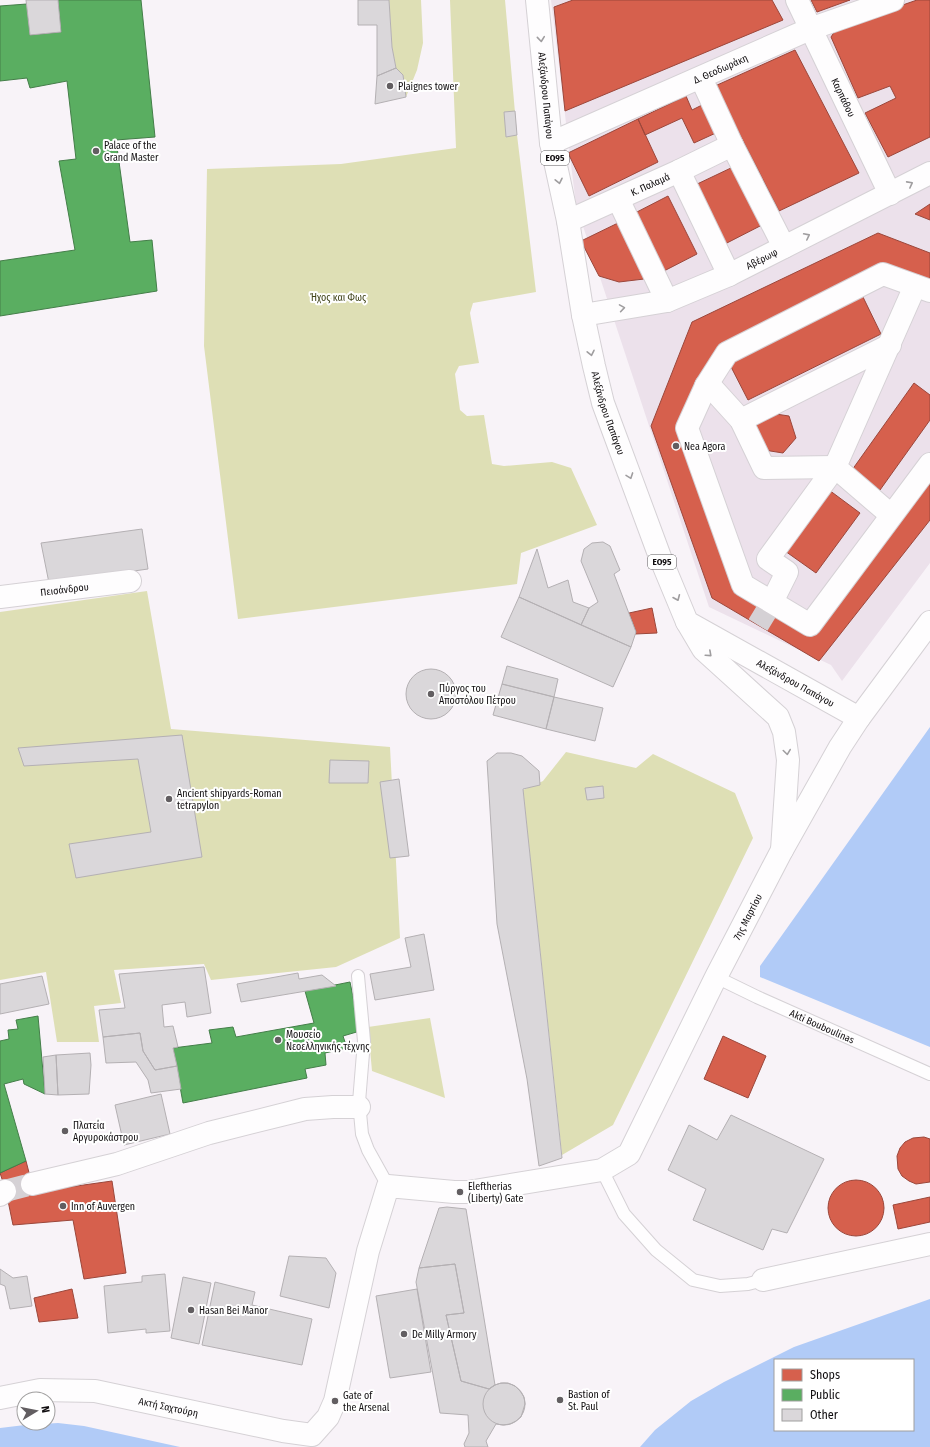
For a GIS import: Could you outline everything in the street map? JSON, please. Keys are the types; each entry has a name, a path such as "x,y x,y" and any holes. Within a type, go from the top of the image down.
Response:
{"street":[{"name":"Αλεξάνδρου Παπάγου","path":"537,0 552,143 568,221 583,314 604,403 660,557 687,622 859,718"},
{"name":"Καρπάθου","path":"797,0 890,194"},
{"name":"Δ. Θεοδωράκη","path":"552,143 810,29 893,0"},
{"path":"701,78 732,145 784,247"},
{"name":"Κ. Παλαμά","path":"568,221 679,171 732,145"},
{"path":"679,171 729,275"},
{"name":"Αβέρωφ","path":"583,314 667,301 729,275 930,173"},
{"path":"618,199 667,301"},
{"path":"774,598 787,572 768,559 835,467 890,344 922,291 883,274 727,353 687,428 743,586 774,598 810,625 930,452"},
{"path":"741,420 890,344"},
{"path":"709,387 741,420 764,468 835,467 889,513"},
{"path":"889,513 930,464"},
{"name":"Πεισάνδρου","path":"0,597 130,581"},
{"path":"687,622 703,649 778,717 784,732 788,760 782,850"},
{"name":"7ης Μαρτίου","path":"388,1186 468,1192 602,1170 629,1154 716,977 782,850 840,747 859,718 930,622"},
{"path":"32,1184 117,1164 209,1133 305,1109 359,1107"},
{"name":"Ακτή Σαχτούρη","path":"0,1398 40,1390 95,1392 283,1431 312,1435 328,1417 335,1401 368,1251 388,1186"},
{"path":"764,1280 930,1244"}],"lane":[{"path":"358,976 364,1041 359,1107 362,1134 368,1150 388,1186"},
{"name":"Akti Bouboulinas","path":"716,977 757,998 930,1074"},
{"path":"602,1170 624,1214 656,1250 693,1280 720,1286 748,1284 764,1280"}],"shaded area":[{"path":"551,0 930,0 930,563 842,681 831,665 709,607 576,205"}],"green space":[{"path":"389,0 421,0 423,43 417,70 406,97 403,76 396,68 392,47"},
{"name":"Ήχος και Φως","path":"450,0 505,0 517,135 536,292 473,303 470,313 479,363 459,366 455,374 460,410 467,416 484,415 492,464 504,466 552,462 571,468 597,525 521,553 517,584 238,619 204,346 207,169 341,164 456,148"},
{"path":"147,591 171,729 390,747 400,938 336,967 211,980 204,964 114,970 121,1003 94,1006 99,1042 57,1042 46,972 0,980 0,612"},
{"path":"566,752 636,768 653,754 735,793 753,838 613,1125 562,1155 523,790 543,781"},
{"path":"430,1018 445,1098 372,1071 368,1027"}],"water":[{"path":"930,727 930,1047 760,977 760,966"},
{"path":"930,1299 930,1447 640,1447 655,1430 691,1401 724,1382 794,1347"},
{"path":"56,1423 84,1426 180,1447 0,1447 0,1428 16,1426 16,1431 56,1431"}],"building: Shops":[{"path":"573,0 772,0 783,20 565,111 554,7"},
{"path":"811,0 850,0 817,12"},
{"path":"917,0 930,0 930,137 888,157 865,113 896,98 890,86 858,98 831,37 837,28"},
{"path":"795,50 859,173 779,211 715,86"},
{"path":"686,96 692,110 704,104 718,132 694,143 682,118 645,135 638,119"},
{"path":"638,119 658,162 589,196 568,153"},
{"path":"733,167 762,225 721,246 693,186"},
{"path":"668,196 697,254 662,272 633,214"},
{"path":"930,204 930,220 915,214"},
{"path":"618,223 644,279 619,282 599,276 581,241"},
{"name":"Nea Agora","path":"878,233 930,253 930,291 883,274 727,353 687,428 743,585 810,625 930,464 930,520 819,661 712,598 651,426 692,322"},
{"path":"862,295 881,334 748,400 728,361"},
{"path":"914,383 930,395 930,420 880,490 852,470"},
{"path":"769,413 789,416 796,438 783,453 764,450 756,426"},
{"path":"829,490 860,513 816,573 785,551"},
{"path":"652,608 657,633 635,634 636,632 629,613"},
{"path":"723,1036 766,1056 748,1098 704,1079"},
{"path":"924,1137 930,1139 930,1182 916,1184 902,1176 898,1169 897,1156 900,1148 905,1142 913,1138"},
{"name":"Inn of Auvergen","path":"26,1161 34,1192 112,1181 126,1273 84,1279 73,1220 13,1225 6,1191 0,1173"},
{"path":"856,1180 867,1182 876,1188 882,1197 884,1208 882,1219 876,1228 867,1234 856,1236 845,1234 836,1228 830,1219 828,1208 830,1197 836,1188 845,1182"},
{"path":"930,1197 930,1222 898,1229 893,1205"},
{"path":"72,1289 78,1318 39,1322 34,1298"}],"building: Public":[{"name":"Palace of the Grand Master","path":"58,0 141,0 155,137 116,140 130,242 152,240 157,291 0,316 0,261 75,250 59,161 76,159 67,81 30,88 27,78 0,81 0,6 27,4 30,35 61,32"},
{"name":"Μουσείο Νεοελληνικής τέχνης","path":"350,982 360,1031 343,1036 347,1048 325,1053 326,1065 305,1069 307,1078 183,1103 173,1048 212,1043 209,1030 233,1027 236,1037 314,1023 305,991"},
{"path":"38,1016 45,1094 24,1084 23,1079 4,1084 26,1161 0,1173 0,1041 9,1039 8,1030 18,1029 16,1020"}],"building: Other":[{"path":"26,0 58,0 61,32 30,35"},
{"path":"358,0 389,0 392,47 396,68 377,76 377,25 358,25"},
{"name":"Plaignes tower","path":"396,68 403,75 406,97 375,104 377,76"},
{"path":"515,111 517,135 506,137 504,112"},
{"path":"142,529 148,569 49,583 41,543"},
{"path":"603,542 610,546 620,570 614,574 636,632 631,647 581,625 589,608 598,602 581,561 584,549 592,543"},
{"path":"537,549 548,588 568,580 573,602 589,608 581,625 519,597"},
{"path":"519,597 631,647 613,687 501,637"},
{"path":"507,666 558,679 554,697 502,684"},
{"name":"Πύργος του Αποστόλου Πέτρου","path":"426,669 436,669 449,676 456,689 456,699 449,712 436,719 426,719 417,715 410,708 406,699 406,689 410,680 417,673"},
{"path":"502,684 554,697 546,729 493,715"},
{"path":"554,697 603,708 595,741 546,729"},
{"name":"Ancient shipyards-Roman tetrapylon","path":"182,735 202,857 76,878 69,844 151,832 138,759 24,766 18,748"},
{"path":"497,753 511,753 522,756 539,771 540,785 523,789 562,1158 539,1166 527,1079 497,924 487,761"},
{"path":"330,760 369,761 368,783 329,783"},
{"path":"399,779 409,856 390,858 380,782"},
{"path":"603,786 604,798 587,800 585,788"},
{"path":"424,934 434,990 375,1000 370,974 411,967 405,938"},
{"path":"204,967 211,1013 187,1017 185,1002 162,1005 164,1027 173,1026 178,1047 173,1048 177,1066 155,1070 143,1051 140,1033 103,1037 99,1010 125,1008 119,974"},
{"path":"298,973 299,979 322,975 336,986 241,1002 237,984"},
{"path":"42,976 49,1004 0,1014 0,984"},
{"path":"140,1033 143,1051 155,1070 177,1066 181,1089 151,1093 148,1080 136,1062 106,1063 103,1037"},
{"path":"90,1053 91,1065 89,1094 58,1095 56,1055"},
{"path":"56,1055 58,1095 45,1094 43,1057"},
{"path":"161,1094 170,1134 124,1145 115,1105"},
{"path":"731,1115 824,1159 787,1233 772,1229 763,1250 693,1220 706,1189 668,1170 689,1125 717,1140"},
{"path":"447,1207 466,1209 495,1385 489,1389 461,1381 446,1315 464,1313 455,1264 419,1268 439,1208"},
{"path":"289,1256 326,1258 336,1273 329,1308 280,1296"},
{"path":"455,1264 464,1313 446,1315 461,1381 489,1389 501,1383 508,1383 515,1386 524,1397 525,1404 521,1417 510,1424 496,1424 486,1441 488,1447 465,1447 464,1444 469,1433 468,1415 440,1413 416,1282 419,1268"},
{"path":"0,1269 13,1278 27,1276 32,1306 10,1309 5,1286 0,1284"},
{"path":"165,1274 170,1331 146,1333 146,1329 108,1333 104,1286 142,1282 142,1276"},
{"name":"Hasan Bei Manor","path":"183,1277 211,1283 199,1344 171,1338"},
{"path":"215,1282 255,1292 252,1305 312,1319 302,1365 202,1345"},
{"name":"De Milly Armory","path":"417,1289 431,1372 390,1378 376,1296"},
{"path":"500,1383 508,1383 516,1386 522,1392 525,1404 522,1416 516,1422 508,1425 500,1425 492,1422 486,1416 483,1408 483,1400 486,1392 492,1386"}],"tunnel":[{"path":"758,625 772,602"},
{"path":"5,1191 32,1184"}],"place":[{"name":"Plaignes tower","path":"390,86"},
{"name":"Palace of the Grand Master","path":"96,151"},
{"name":"Nea Agora","path":"676,446"},
{"name":"Πύργος του Αποστόλου Πέτρου","path":"431,694"},
{"name":"Ancient shipyards-Roman tetrapylon","path":"169,799"},
{"name":"Μουσείο Νεοελληνικής τέχνης","path":"278,1040"},
{"name":"Πλατεία Αργυροκάστρου","path":"65,1131"},
{"name":"Eleftherias (Liberty) Gate","path":"460,1192"},
{"name":"Inn of Auvergen","path":"63,1206"},
{"name":"Hasan Bei Manor","path":"191,1310"},
{"name":"De Milly Armory","path":"404,1334"},
{"name":"Bastion of St. Paul","path":"560,1400"},
{"name":"Gate of the Arsenal","path":"335,1401"}]}
